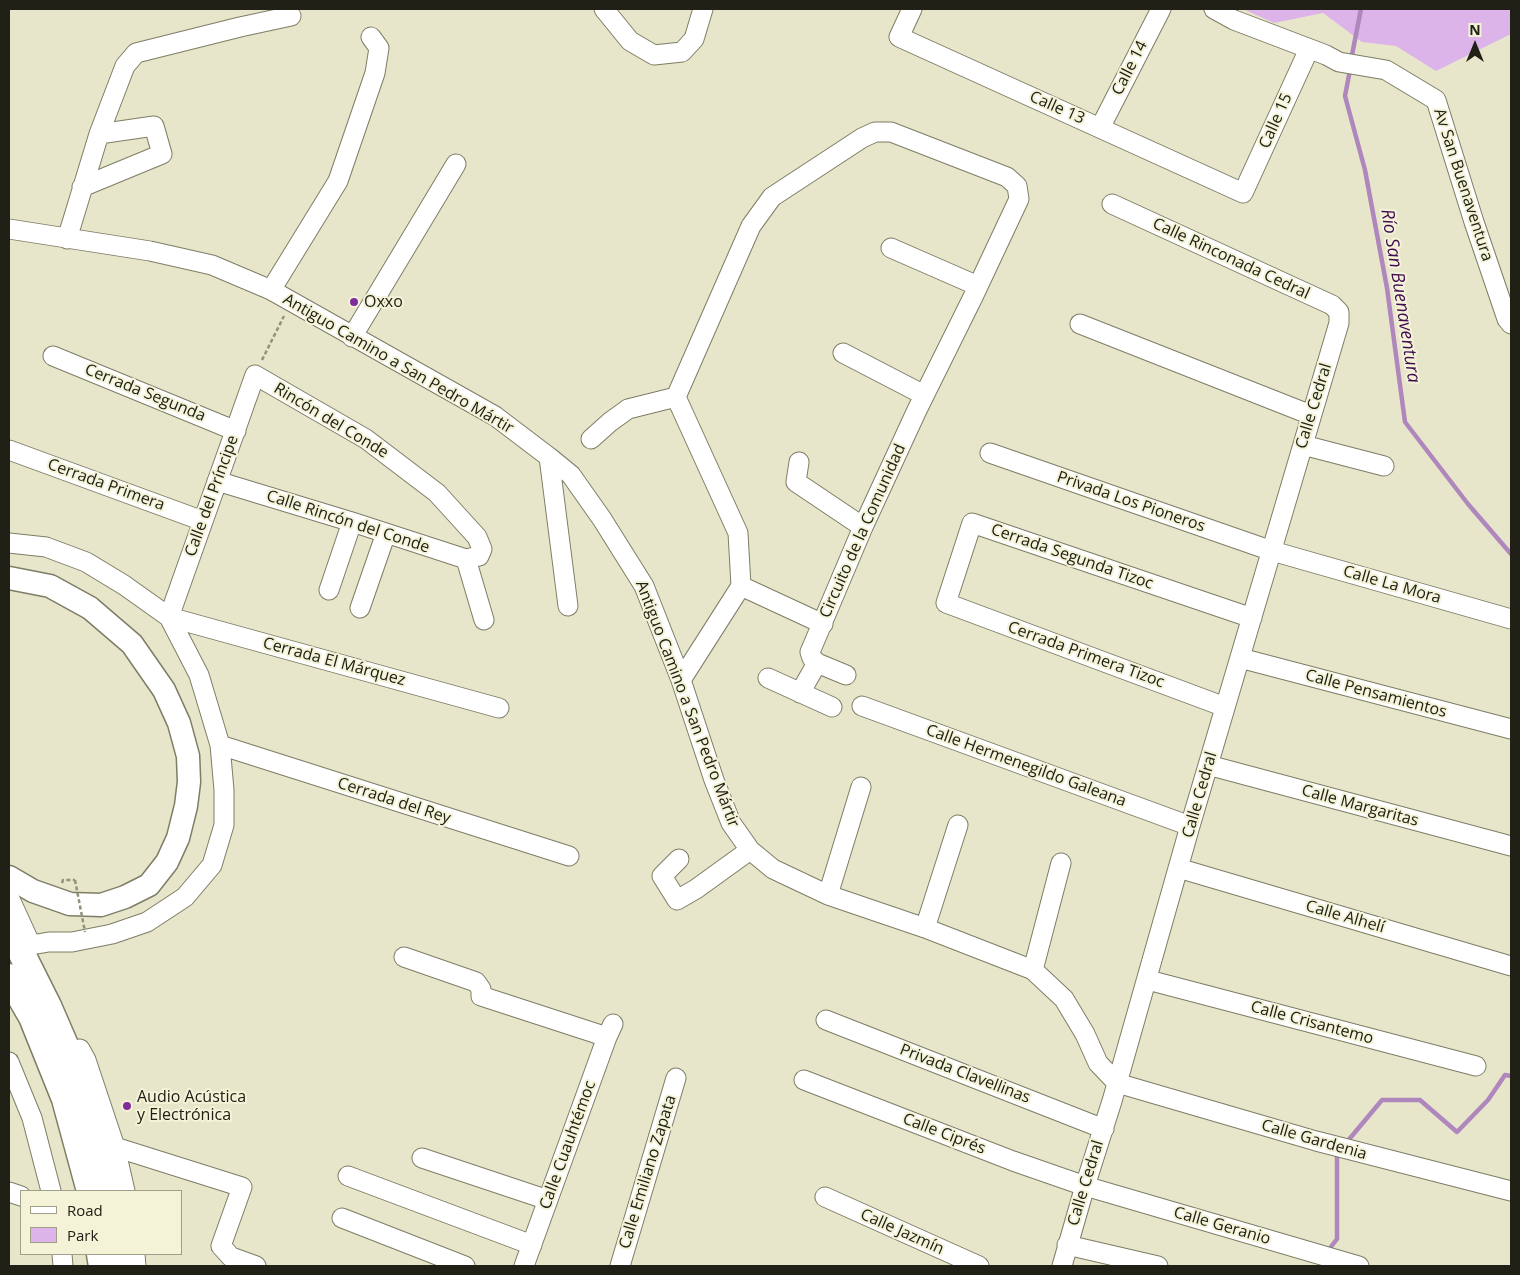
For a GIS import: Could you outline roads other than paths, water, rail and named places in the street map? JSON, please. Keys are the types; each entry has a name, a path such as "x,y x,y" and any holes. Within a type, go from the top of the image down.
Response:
{"highway":[{"path":"9,928 48,1006 74,1066 100,1148 109,1190"},
{"path":"20,948 39,1010 75,1100 101,1190"},
{"path":"9,977 32,1017 65,1099 90,1190"},
{"path":"9,1010 23,1038 63,1146 72,1190"}],"main road":[{"path":"9,578 50,586 90,608 132,644 164,690 179,722 188,756 189,782 186,806 178,838 167,862 148,885 125,897 101,905 70,904 33,891 9,877"}],"street":[{"path":"604,9 630,42 654,55 682,52 694,39 703,9"},
{"name":"Calle 13","path":"912,9 899,37 1244,193"},
{"name":"Calle 14","path":"1100,128 1161,9"},
{"path":"1214,9 1234,20 1309,49"},
{"path":"67,238 99,134 125,66 136,53 291,16"},
{"path":"271,290 338,181 375,73 379,48 371,37"},
{"name":"Av San Buenaventura","path":"1309,49 1326,54 1340,62 1386,70 1436,100 1474,222 1507,320 1511,324"},
{"name":"Calle 15","path":"1244,193 1309,49"},
{"path":"82,187 162,154 154,126 99,134"},
{"name":"Circuito de la Comunidad","path":"676,397 751,226 772,197 862,138 875,132 891,132 1008,177 1018,186 1019,199 924,394 863,527 823,624 741,586"},
{"path":"352,337 456,164"},
{"name":"Calle Rinconada Cedral","path":"1112,204 1332,306 1339,312 1340,323"},
{"name":"Antiguo Camino a San Pedro Mártir","path":"9,229 150,251 212,265 271,290 495,416 549,457 571,476 602,518 644,586 681,680 714,780 731,823 750,850 773,869 828,894 925,928 1033,970 1064,999 1086,1034 1098,1063 1118,1083"},
{"path":"891,248 978,286"},
{"name":"Calle Cedral","path":"1062,1266 1084,1186 1118,1083 1190,826 1340,323"},
{"path":"1080,324 1311,415"},
{"path":"843,354 924,394"},
{"name":"Cerrada Segunda","path":"53,356 236,431"},
{"name":"Calle del Príncipe","path":"169,617 255,375"},
{"name":"Rincón del Conde","path":"255,375 366,439 437,493 477,537 482,549 472,558 484,620"},
{"path":"591,439 628,409 676,397 738,533 741,586 681,680"},
{"path":"1303,445 1384,466"},
{"name":"Cerrada Primera","path":"9,450 204,520"},
{"name":"Privada Los Pioneros","path":"990,453 1272,551"},
{"path":"549,457 568,606"},
{"path":"799,462 796,482 863,527"},
{"name":"Calle Rincón del Conde","path":"217,481 472,558"},
{"path":"329,590 352,522"},
{"name":"Cerrada Segunda Tizoc","path":"946,604 972,523 1252,618"},
{"path":"360,608 386,533"},
{"path":"9,543 46,547 86,562 124,585 169,617 200,675 220,745 224,790 224,825 212,864 184,897 147,922 112,934 72,942 49,942 20,948"},
{"name":"Calle La Mora","path":"1272,551 1511,619"},
{"name":"Cerrada Primera Tizoc","path":"946,604 1226,707"},
{"name":"Cerrada El Márquez","path":"169,617 499,708"},
{"path":"823,624 810,652 812,658 817,663 846,674"},
{"name":"Calle Pensamientos","path":"1240,658 1511,729"},
{"path":"800,693 817,663"},
{"path":"768,678 832,707"},
{"name":"Calle Hermenegildo Galeana","path":"862,706 1190,826"},
{"name":"Cerrada del Rey","path":"220,745 569,856"},
{"name":"Calle Margaritas","path":"1208,765 1511,846"},
{"path":"828,894 861,787"},
{"path":"925,928 958,825"},
{"path":"679,859 662,876 677,900 696,889 750,850"},
{"path":"1033,970 1061,863"},
{"name":"Calle Alhelí","path":"1178,868 1511,966"},
{"path":"9,897 20,948 86,1060 115,1147 125,1190"},
{"name":"Calle Cuauhtémoc","path":"404,957 476,982 481,996 610,1030 524,1266"},
{"name":"Calle Crisantemo","path":"1148,980 1476,1066"},
{"name":"Privada Clavellinas","path":"826,1020 1104,1128"},
{"path":"9,1062 32,1118 51,1190"},
{"name":"Calle Emiliano Zapata","path":"620,1266 676,1078"},
{"name":"Calle Ciprés","path":"804,1080 1084,1186"},
{"name":"Calle Gardenia","path":"1118,1083 1316,1141 1511,1191"},
{"path":"115,1147 242,1187 221,1246 232,1258 256,1266"},
{"path":"422,1158 548,1200"},
{"path":"348,1176 532,1245"},
{"name":"Calle Geranio","path":"1084,1186 1356,1266"},
{"name":"Calle Jazmín","path":"825,1197 979,1266"},
{"path":"342,1218 465,1266"},
{"path":"1068,1245 1158,1266"}],"waterway":[{"name":"Río San Buenaventura","path":"1351,60 1361,9"},
{"name":"Río San Buenaventura","path":"1350,70 1345,96 1365,170 1387,288 1405,422 1468,504 1511,554"},
{"name":"Río San Buenaventura","path":"1346,1143 1382,1100 1420,1100 1457,1132 1488,1100 1505,1075 1511,1076"},
{"name":"Río San Buenaventura","path":"1327,1252 1337,1239 1337,1155 1340,1151"}],"place":[{"name":"Oxxo","path":"354,302"},
{"name":"Audio Acústica y Electrónica","path":"127,1106"}]}
